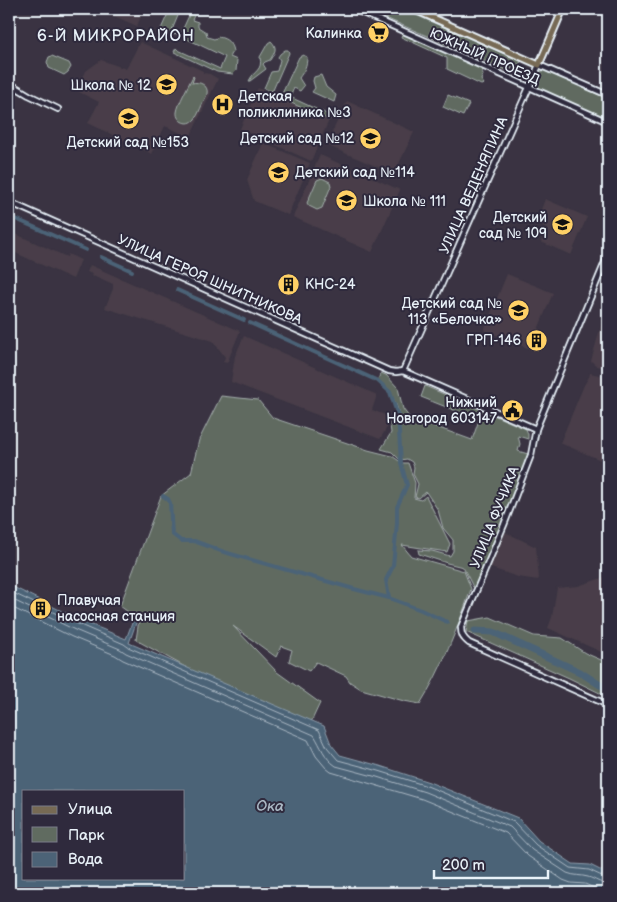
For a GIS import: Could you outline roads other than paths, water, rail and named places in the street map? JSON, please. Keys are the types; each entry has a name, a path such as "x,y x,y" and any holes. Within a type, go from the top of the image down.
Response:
{"main road":[{"path":"413,9 539,65"},
{"name":"УЛИЦА ВЕДЕНЯПИНА","path":"539,65 563,9"}],"street":[{"name":"ЮЖНЫЙ ПРОЕЗД","path":"354,9 608,122"},
{"name":"УЛИЦА ВЕДЕНЯПИНА","path":"402,371 539,65"},
{"path":"539,65 608,96"},
{"path":"9,83 58,109"},
{"name":"УЛИЦА ГЕРОЯ ШНИТНИКОВА","path":"9,202 389,371 402,371 536,429"},
{"name":"УЛИЦА ФУЧИКА","path":"608,255 536,429 531,455 504,525 462,622 461,632 465,640 470,643 608,705"}],"water":[{"name":"Ока","path":"9,585 80,620 126,639 134,618 137,620 129,643 324,726 331,744 340,755 429,782 518,818 539,841 573,864 590,865 608,874 608,893 9,893"}],"waterway":[{"path":"9,216 86,250"},
{"path":"101,257 132,271"},
{"path":"177,290 244,320"},
{"path":"250,323 378,381 390,392 398,416 401,463 407,485 397,507 393,566 386,580 389,598 447,622"},
{"path":"163,496 170,503 172,534 181,541 194,541 224,552 389,598"},
{"path":"475,631 493,632 580,672 608,688"}],"place":[{"name":"Калинка","path":"378,33"},
{"name":"Школа № 12","path":"167,85"},
{"name":"Детская поликлиника №3","path":"222,104"},
{"name":"Детский сад №153","path":"128,119"},
{"name":"Детский сад №12","path":"370,138"},
{"name":"Детский сад №114","path":"279,172"},
{"name":"Школа № 111","path":"347,201"},
{"name":"Детский сад № 109","path":"563,225"},
{"name":"КНС-24","path":"289,284"},
{"name":"Детский сад № 113 «Белочка»","path":"518,311"},
{"name":"ГРП-146","path":"537,340"},
{"name":"Нижний Новгород 603147","path":"513,410"},
{"name":"Плавучая насосная станция","path":"41,608"}],"district":[{"name":"6-Й МИКРОРАЙОН","path":"116,35"}]}
